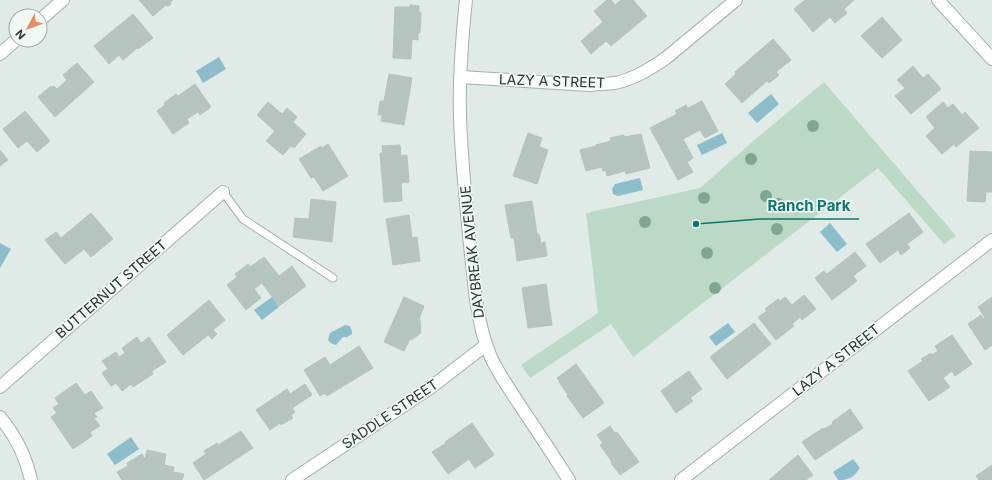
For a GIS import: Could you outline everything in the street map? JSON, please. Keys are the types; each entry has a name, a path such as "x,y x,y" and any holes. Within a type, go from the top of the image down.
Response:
{"street":[{"path":"48,13 63,0"},
{"name":"DAYBREAK AVENUE","path":"466,0 460,77 460,115 466,205 480,321 490,356 506,384 569,480"},
{"name":"LAZY A STREET","path":"460,77 590,84 606,84 624,80 654,67 736,0"},
{"path":"938,0 992,59"},
{"path":"0,54 8,47"},
{"name":"BUTTERNUT STREET","path":"0,387 223,192"},
{"name":"LAZY A STREET","path":"681,480 992,240"},
{"name":"SADDLE STREET","path":"292,480 430,388 486,344"},
{"path":"0,417 19,447 29,468 31,480"}],"lane":[{"path":"223,192 243,219 333,278"}],"green space":[{"path":"824,82 956,236 944,244 878,168 633,357 611,324 530,378 521,365 598,313 586,213 700,188"}],"water":[{"path":"219,57 226,69 203,83 196,71"},
{"path":"771,94 779,104 757,123 748,113"},
{"path":"722,133 727,143 702,155 697,145"},
{"path":"640,178 643,190 618,196 613,194 612,189 615,184"},
{"path":"830,223 847,244 837,252 820,232"},
{"path":"0,243 11,249 0,268"},
{"path":"272,297 279,307 262,320 254,310"},
{"path":"728,323 735,332 716,346 709,337"},
{"path":"345,325 351,328 352,334 347,337 343,337 336,345 330,343 328,340 330,333"},
{"path":"131,437 139,449 115,465 107,454"},
{"path":"853,459 860,468 850,478 838,480 833,472"}],"building":[{"path":"139,0 173,0 170,2 171,4 168,6 166,5 153,16"},
{"path":"607,0 611,0 615,5 621,0 633,0 647,16 611,46 606,41 591,54 581,41 603,22 594,11"},
{"path":"805,0 854,0 844,9 847,13 835,23 830,17 813,32 794,9"},
{"path":"410,5 419,6 419,11 421,13 420,33 418,33 418,40 412,39 411,59 393,58 395,7 410,7"},
{"path":"133,14 153,38 138,49 137,48 123,60 119,55 109,64 94,46"},
{"path":"882,17 902,40 882,58 861,36"},
{"path":"773,39 791,60 776,72 779,75 769,83 767,81 742,103 725,84 736,74 735,72"},
{"path":"77,63 94,82 55,117 38,97 51,86 54,86 57,89 67,80 63,75"},
{"path":"913,66 923,78 928,74 941,89 911,114 895,96 905,88 897,80"},
{"path":"389,74 412,78 404,125 381,121 382,115 378,115 380,101 384,101"},
{"path":"195,84 211,107 200,115 198,112 187,119 189,123 173,134 157,111 165,105 164,103 176,94 178,96"},
{"path":"702,101 718,131 705,138 700,130 683,139 693,158 687,162 693,172 678,180 650,128 677,114 675,111 686,105 688,108"},
{"path":"268,102 282,114 287,108 297,117 293,122 306,134 294,148 291,146 283,155 266,141 275,131 257,115"},
{"path":"943,102 948,108 953,104 962,115 965,112 979,128 956,147 954,144 942,154 926,136 935,128 926,117"},
{"path":"25,111 50,141 37,152 27,141 18,148 3,129"},
{"path":"528,133 542,138 539,147 548,150 537,184 513,176"},
{"path":"641,134 650,168 626,174 625,171 607,176 606,170 603,171 602,167 586,171 580,150 611,141 610,138"},
{"path":"328,144 348,176 323,191 314,177 311,178 299,159 321,146 322,148"},
{"path":"400,145 401,156 407,155 409,182 401,183 402,201 384,202 380,153 383,153 382,146"},
{"path":"0,150 8,160 0,166"},
{"path":"970,151 992,152 992,192 986,192 985,202 967,201"},
{"path":"311,199 336,202 332,242 293,237 295,218 309,219"},
{"path":"532,201 537,234 539,234 541,243 545,242 547,256 517,261 514,238 511,238 505,205"},
{"path":"91,213 113,239 91,257 84,249 65,264 45,240 56,232 61,238"},
{"path":"909,213 923,232 907,244 910,248 901,255 898,250 880,263 866,244"},
{"path":"409,215 412,238 417,237 420,261 393,265 386,219"},
{"path":"855,252 866,266 853,276 857,281 832,300 815,278 824,271 827,274"},
{"path":"264,257 279,276 292,266 306,286 279,306 262,283 254,289 261,298 246,310 227,285 237,277 235,274 248,264 250,267"},
{"path":"546,284 552,325 528,328 522,288"},
{"path":"804,295 816,309 802,320 800,317 792,324 794,326 776,340 758,317 767,311 765,309 778,299 780,301 785,297 792,305"},
{"path":"404,297 424,306 419,319 421,333 411,340 410,339 404,351 384,342"},
{"path":"992,297 992,345 985,350 968,324 981,315 983,319 985,318 978,307"},
{"path":"209,300 225,320 213,330 217,334 212,339 208,335 183,355 167,335"},
{"path":"754,323 771,344 727,379 710,357"},
{"path":"952,335 972,364 955,376 952,371 943,378 950,387 929,401 908,371 923,361 921,359 938,351 935,346"},
{"path":"137,337 141,343 149,337 166,362 152,371 153,374 133,387 131,384 122,391 116,383 111,386 102,373 108,369 102,361 116,352 119,357 125,353 122,348"},
{"path":"359,346 373,368 327,396 325,393 320,396 304,370 325,357 330,365"},
{"path":"576,364 604,403 583,418 567,396 568,395 557,378"},
{"path":"689,371 702,389 690,398 693,401 676,413 661,391"},
{"path":"76,383 85,395 91,391 103,408 94,413 97,417 94,418 100,426 90,432 92,436 73,449 51,417 57,413 53,408 59,404 55,398"},
{"path":"305,384 312,395 292,408 295,412 291,415 293,418 281,425 280,423 270,430 256,410 287,389 290,394"},
{"path":"850,409 863,428 815,460 802,442 823,428 824,429 833,424 832,422"},
{"path":"472,423 494,455 475,468 469,459 448,474 432,452"},
{"path":"610,426 615,433 617,432 639,462 620,475 600,445 603,443 597,435"},
{"path":"241,431 253,448 204,480 193,463 206,454 204,451 217,443 218,445"},
{"path":"147,450 166,454 164,465 174,467 173,472 184,474 182,480 122,480 117,472 128,466 127,463 142,454 145,459"},
{"path":"798,455 813,475 806,480 769,480"},
{"path":"992,465 992,480 979,480 976,476"}],"place":[{"name":"Ranch Park","path":"696,224"}]}
